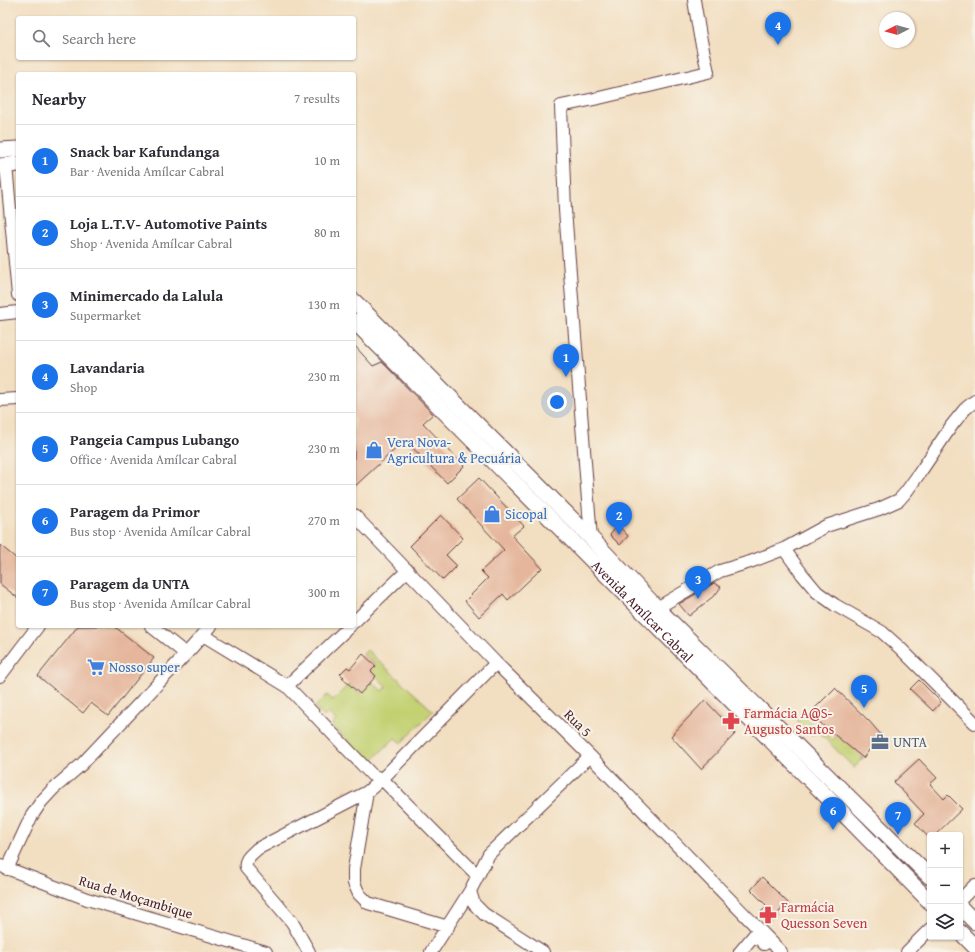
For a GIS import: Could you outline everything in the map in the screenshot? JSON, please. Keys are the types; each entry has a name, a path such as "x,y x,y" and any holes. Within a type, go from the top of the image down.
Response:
{"main road":[{"path":"0,150 16,149"},
{"name":"Avenida Amílcar Cabral","path":"356,303 591,538 657,608 927,874"},
{"name":"Avenida Amílcar Cabral","path":"356,323 927,899"},
{"path":"963,910 975,922"},
{"path":"963,935 975,947"}],"street":[{"path":"591,538 565,210 561,106 708,72 694,0"},
{"path":"8,165 16,269"},
{"path":"0,314 16,312"},
{"path":"0,400 16,399"},
{"path":"657,608 720,571 750,562 784,549 826,526 879,509 899,500 921,471 952,425 965,409 975,401"},
{"name":"Rua 5","path":"356,517 780,952"},
{"path":"784,549 817,592 835,605 882,632 975,723"},
{"path":"356,620 408,570"},
{"path":"0,676 36,628"},
{"path":"154,628 186,654"},
{"path":"287,686 348,628"},
{"path":"3,868 41,802 53,789 81,765 207,630 287,686 372,775 382,779 478,876"},
{"path":"309,952 292,922 246,868 245,863 247,858 257,849 367,792 382,779 496,662"},
{"path":"431,952 470,891 489,854 590,756"},
{"path":"367,792 354,870 354,883 359,894 368,903 448,927"},
{"name":"Rua de Moçambique","path":"3,868 88,899 266,952"},
{"path":"963,897 975,885"},
{"path":"470,891 474,904 484,914 543,952"},
{"path":"731,952 755,926"},
{"path":"907,952 927,932"},
{"path":"740,952 755,934 772,952"}],"green space":[{"path":"367,650 433,711 401,743 395,738 369,763 332,725 336,720 328,713 324,717 315,707 327,695 333,700 349,684 360,694 371,681 382,691 387,687 371,671 376,665 363,654"},
{"path":"803,715 815,727 822,720 831,729 827,734 832,740 842,731 863,758 854,768 818,731 812,736 797,721"}],"building":[{"name":"Vera Nova- Agricultura & Pecuária","path":"356,347 373,366 382,362 433,414 423,423 464,466 447,483 405,440 356,485"},
{"path":"479,478 524,526 512,536 542,568 508,600 503,594 479,617 465,601 488,578 481,571 504,550 457,499"},
{"path":"441,515 463,538 446,555 457,566 443,580 410,546"},
{"path":"618,525 628,536 620,545 610,535"},
{"path":"0,545 16,558 16,596 0,584"},
{"path":"714,583 721,587 716,594 689,616 679,604"},
{"name":"Nosso super","path":"76,628 116,628 154,658 108,716 91,703 83,713 38,676"},
{"path":"363,654 376,666 371,671 376,676 360,694 342,678 344,677 340,674 347,667 350,669"},
{"path":"919,680 941,702 933,711 910,689"},
{"path":"835,688 870,722 881,735 863,758 809,714"},
{"path":"705,700 736,733 701,769 671,736"},
{"path":"919,759 937,778 930,784 944,799 948,795 962,809 938,832 927,832 927,836 915,823 924,814 894,782"},
{"path":"762,877 788,903 769,922 760,913 767,906 751,890"}],"place":[{"name":"Lavandaria","path":"778,45"},
{"name":"Snack bar Kafundanga","path":"566,377"},
{"name":"Vera Nova- Agricultura & Pecuária","path":"374,450"},
{"name":"Sicopal","path":"492,514"},
{"name":"Loja L.T.V- Automotive Paints","path":"619,535"},
{"name":"Minimercado da Lalula","path":"698,599"},
{"name":"Nosso super","path":"96,667"},
{"name":"Pangeia Campus Lubango","path":"864,708"},
{"name":"Farmácia A@S- Augusto Santos","path":"731,721"},
{"name":"UNTA","path":"880,742"},
{"name":"Paragem da Primor","path":"833,830"},
{"name":"Paragem da UNTA","path":"898,835"},
{"name":"Farmácia Quesson Seven","path":"768,915"}]}
